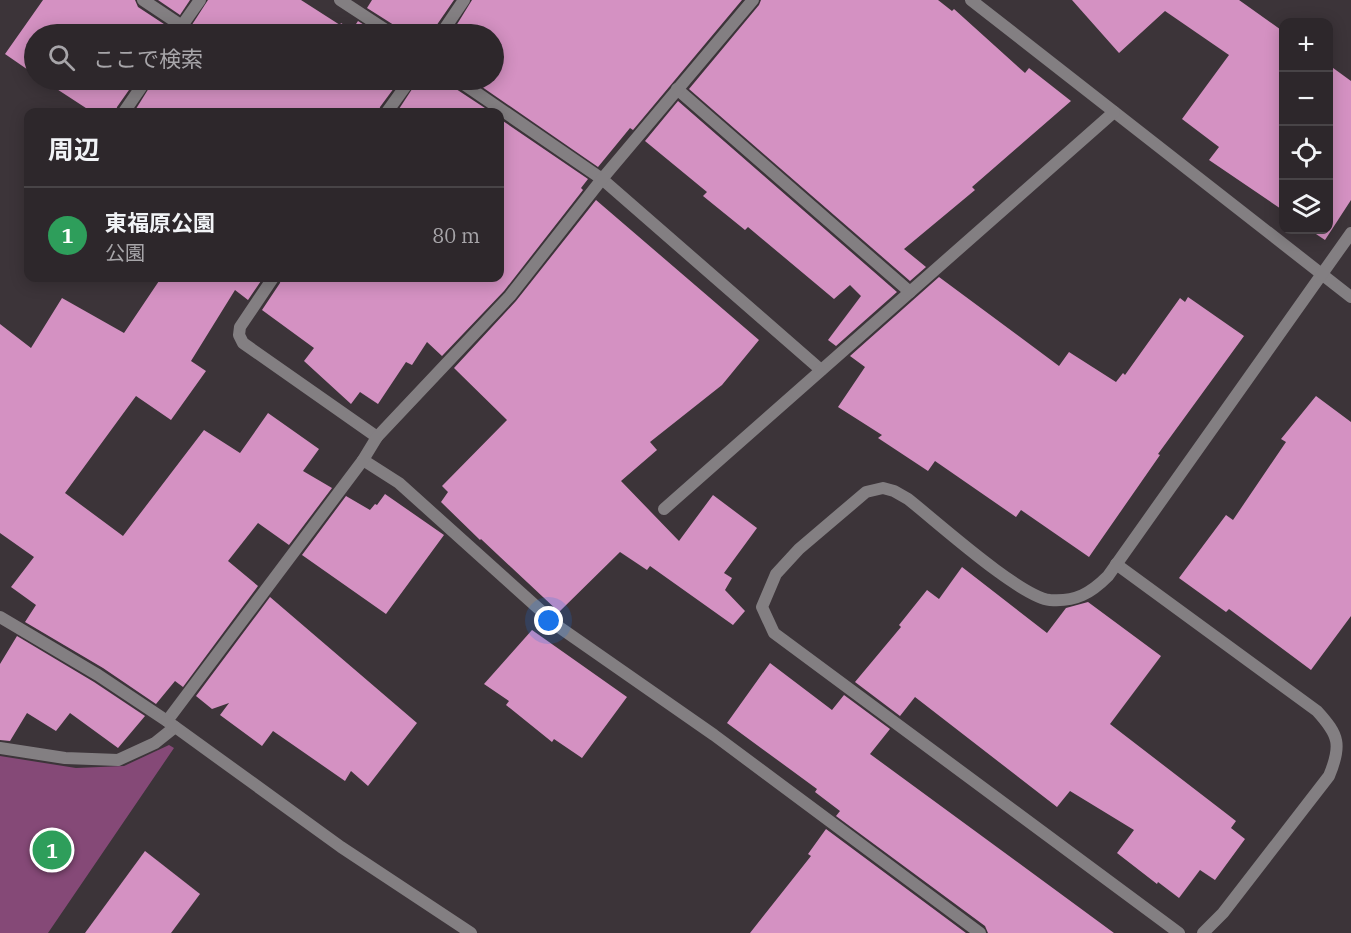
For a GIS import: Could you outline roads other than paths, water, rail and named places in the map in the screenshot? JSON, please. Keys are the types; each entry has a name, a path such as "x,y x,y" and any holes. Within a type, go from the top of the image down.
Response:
{"street":[{"path":"143,0 172,24"},
{"path":"183,24 200,0"},
{"path":"340,0 377,24"},
{"path":"448,24 464,0"},
{"path":"0,748 65,758 118,760 155,743 363,460 377,437 510,296 602,179 753,0"},
{"path":"971,0 1351,297"},
{"path":"677,89 910,292"},
{"path":"127,108 139,90"},
{"path":"390,108 403,90"},
{"path":"473,90 499,108"},
{"path":"504,112 602,179 821,370"},
{"path":"664,509 1114,112"},
{"path":"1179,933 774,633 762,607 776,574 799,549 866,492 883,489 894,491 908,499 1018,586 1049,600 1076,598 1093,591 1116,564 1351,233"},
{"path":"270,282 240,327 239,335 243,343 377,437"},
{"path":"363,460 399,483 559,627 714,735 980,933"},
{"path":"1116,564 1317,711 1330,726 1337,739 1337,756 1329,776 1223,912 1203,933"},
{"path":"0,617 98,675 171,724 341,847 471,933"}],"place":[{"name":"東福原公園","path":"52,850"}]}
